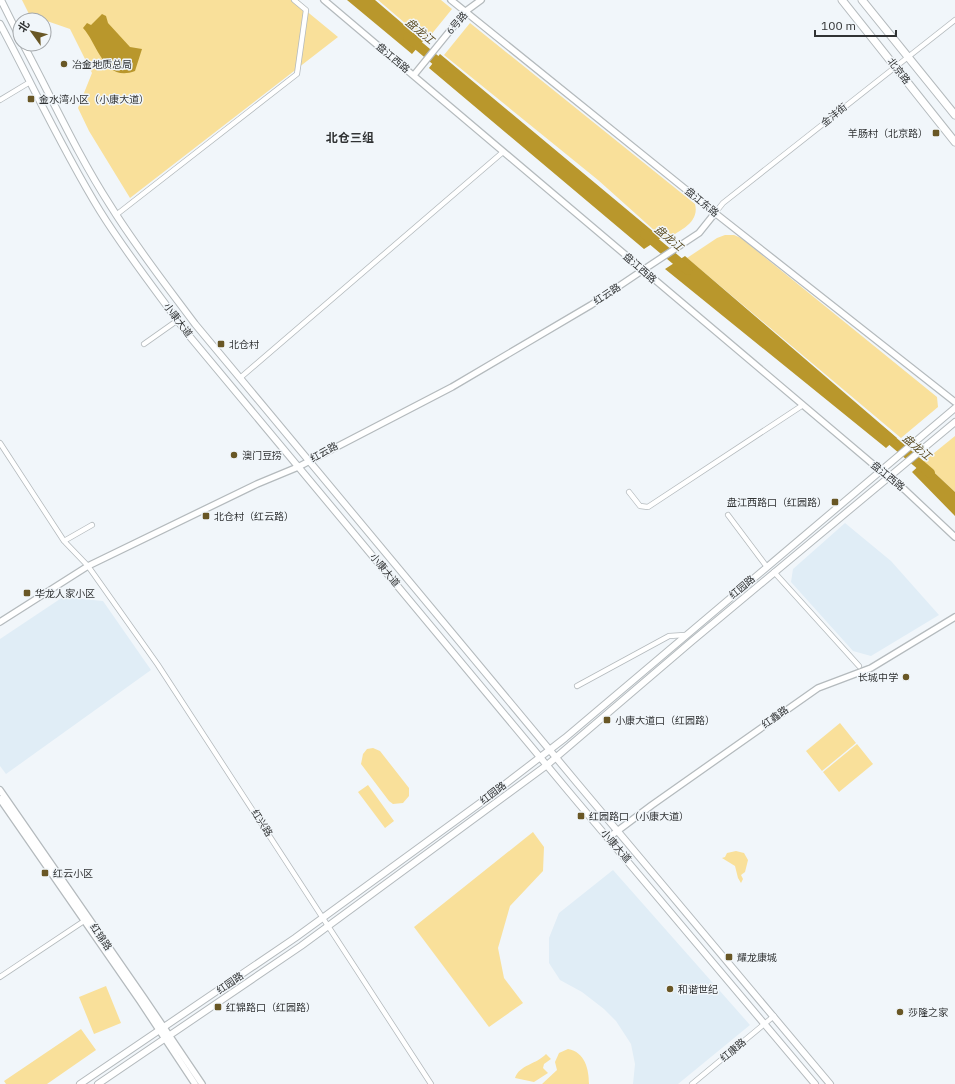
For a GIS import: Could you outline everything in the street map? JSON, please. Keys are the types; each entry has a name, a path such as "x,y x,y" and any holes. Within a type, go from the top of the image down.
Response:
{"main road":[{"path":"1,0 12,22"},
{"name":"北京路","path":"842,0 955,142"},
{"name":"北京路","path":"862,0 955,115"},
{"name":"小康大道","path":"0,24 67,153 100,210 127,252 178,320 298,467 540,757 816,1084"},
{"name":"小康大道","path":"27,52 77,148 116,215 195,324 549,750 830,1084"},
{"name":"红园路","path":"80,1084 295,938 540,757 955,408"},
{"name":"红园路","path":"98,1084 328,925 547,765 774,572 955,422"}],"street":[{"path":"116,215 297,74 306,10 294,0"},
{"name":"盘江西路","path":"324,0 905,490 955,537"},
{"name":"盘江东路","path":"451,0 715,213 955,402"},
{"name":"6号路","path":"414,75 466,11 481,0"},
{"name":"金沣街","path":"715,213 723,204 895,66 955,20"},
{"path":"0,100 30,82"},
{"path":"240,378 504,152"},
{"name":"红云路","path":"0,622 88,566 257,484 298,467 452,387 591,305 699,233 715,213"},
{"path":"144,344 178,320"},
{"path":"629,492 640,506 648,507 803,405"},
{"name":"红兴路","path":"0,443 64,541 88,566 158,665 324,917 431,1084"},
{"path":"728,515 767,567"},
{"path":"64,541 92,525"},
{"path":"774,572 859,666"},
{"name":"红鑫路","path":"608,838 617,830 818,688 871,668 955,618"},
{"path":"577,686 669,636 685,635"},
{"name":"红锦路","path":"0,790 161,1029"},
{"name":"红锦路","path":"0,800 84,921 202,1084"},
{"path":"0,977 84,921"},
{"name":"红康路","path":"692,1084 774,1016"},
{"name":"红锦路","path":"167,1037 195,1084"}],"shaded area":[{"path":"22,0 293,0 338,37 130,198 89,131 78,108 92,73 70,29 52,23 52,12 28,12"},
{"path":"347,0 375,0 423,41 412,54"},
{"path":"378,0 441,0 452,9 426,41"},
{"path":"102,14 106,16 108,23 130,47 142,49 135,71 124,73 116,72 109,67 83,28 87,23 91,25"},
{"path":"470,23 695,204 696,211 687,226 665,240 598,180 444,55"},
{"path":"440,54 661,238 644,249 429,68"},
{"path":"725,235 734,235 741,238 937,397 938,407 901,438 687,258 717,238"},
{"path":"685,256 897,438 886,448 665,269"},
{"path":"955,436 955,492 923,462"},
{"path":"923,462 955,492 955,516 912,472"},
{"path":"845,523 891,561 939,615 871,656 853,651 791,582 793,569"},
{"path":"63,597 103,601 151,670 6,774 0,766 0,639"},
{"path":"840,723 856,743 822,771 806,751"},
{"path":"857,744 873,764 839,792 823,772"},
{"path":"373,748 380,751 409,788 409,796 403,803 393,804 389,801 361,764 363,754 367,749"},
{"path":"368,785 394,821 385,828 358,792"},
{"path":"533,832 544,847 543,871 510,906 498,948 504,978 523,1003 489,1027 414,927"},
{"path":"736,851 744,853 748,860 745,872 741,875 743,879 741,883 735,866 722,858 725,857 727,853"},
{"path":"613,870 750,1025 678,1084 633,1084 635,1064 631,1044 616,1021 604,1009 582,992 560,980 549,963 549,938 559,913"},
{"path":"106,986 121,1023 94,1034 79,997"},
{"path":"81,1029 96,1050 47,1084 6,1084 4,1081"},
{"path":"568,1049 574,1051 582,1057 585,1062 589,1084 542,1084 557,1070 555,1062 559,1053"},
{"path":"546,1054 551,1059 544,1064 543,1068 548,1073 534,1082 515,1078 520,1070"}],"waterway":[{"name":"盘龙江","path":"408,37 445,68"},
{"name":"盘龙江","path":"645,234 688,270"},
{"name":"盘龙江","path":"883,433 930,473"}],"place":[{"name":"冶金地质总局","path":"64,64"},
{"name":"金水湾小区（小康大道）","path":"31,99"},
{"name":"羊肠村（北京路）","path":"936,133"},
{"name":"北仓村","path":"221,344"},
{"name":"澳门豆捞","path":"234,455"},
{"name":"盘江西路口（红园路）","path":"835,502"},
{"name":"北仓村（红云路）","path":"206,516"},
{"name":"华龙人家小区","path":"27,593"},
{"name":"长城中学","path":"906,677"},
{"name":"小康大道口（红园路）","path":"607,720"},
{"name":"红园路口（小康大道）","path":"581,816"},
{"name":"红云小区","path":"45,873"},
{"name":"耀龙康城","path":"729,957"},
{"name":"和谐世纪","path":"670,989"},
{"name":"红锦路口（红园路）","path":"218,1007"},
{"name":"莎隆之家","path":"900,1012"}],"district":[{"name":"北仓三组","path":"350,137"}]}
